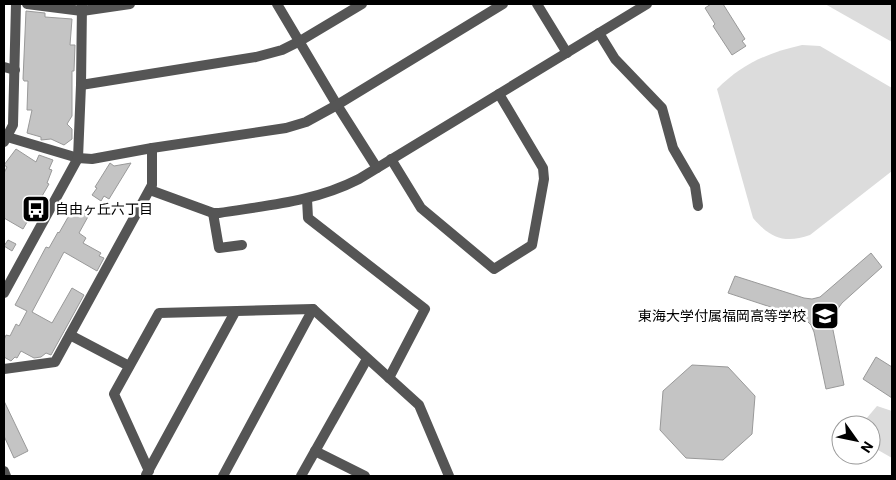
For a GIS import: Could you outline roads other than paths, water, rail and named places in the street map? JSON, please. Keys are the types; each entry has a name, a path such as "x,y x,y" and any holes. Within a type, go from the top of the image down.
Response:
{"street":[{"path":"16,4 13,125 5,139 78,158 92,159 286,128 306,122 503,4"},
{"path":"27,4 82,8 130,4"},
{"path":"277,4 377,168"},
{"path":"81,85 256,57 282,50 362,4"},
{"path":"537,4 567,53"},
{"path":"150,190 213,213 219,213 306,199 338,190 646,4"},
{"path":"4,294 78,158 82,8"},
{"path":"599,33 615,59 662,108 673,148 695,186 698,206"},
{"path":"4,67 15,70"},
{"path":"391,159 421,208 494,269 532,245 544,179 543,168 499,94"},
{"path":"4,368 56,362 150,190 152,185 152,148"},
{"path":"306,199 308,218 425,309 389,378"},
{"path":"213,213 219,248 242,245"},
{"path":"147,474 114,394 159,313 313,309 419,405 449,476"},
{"path":"223,476 313,309"},
{"path":"147,474 235,312"},
{"path":"70,335 129,366"},
{"path":"301,476 367,359"},
{"path":"315,452 365,476"},
{"path":"4,471 6,476"}],"place":[{"name":"自由ヶ丘六丁目","path":"36,209"},
{"name":"東海大学付属福岡高等学校","path":"825,316"}]}
